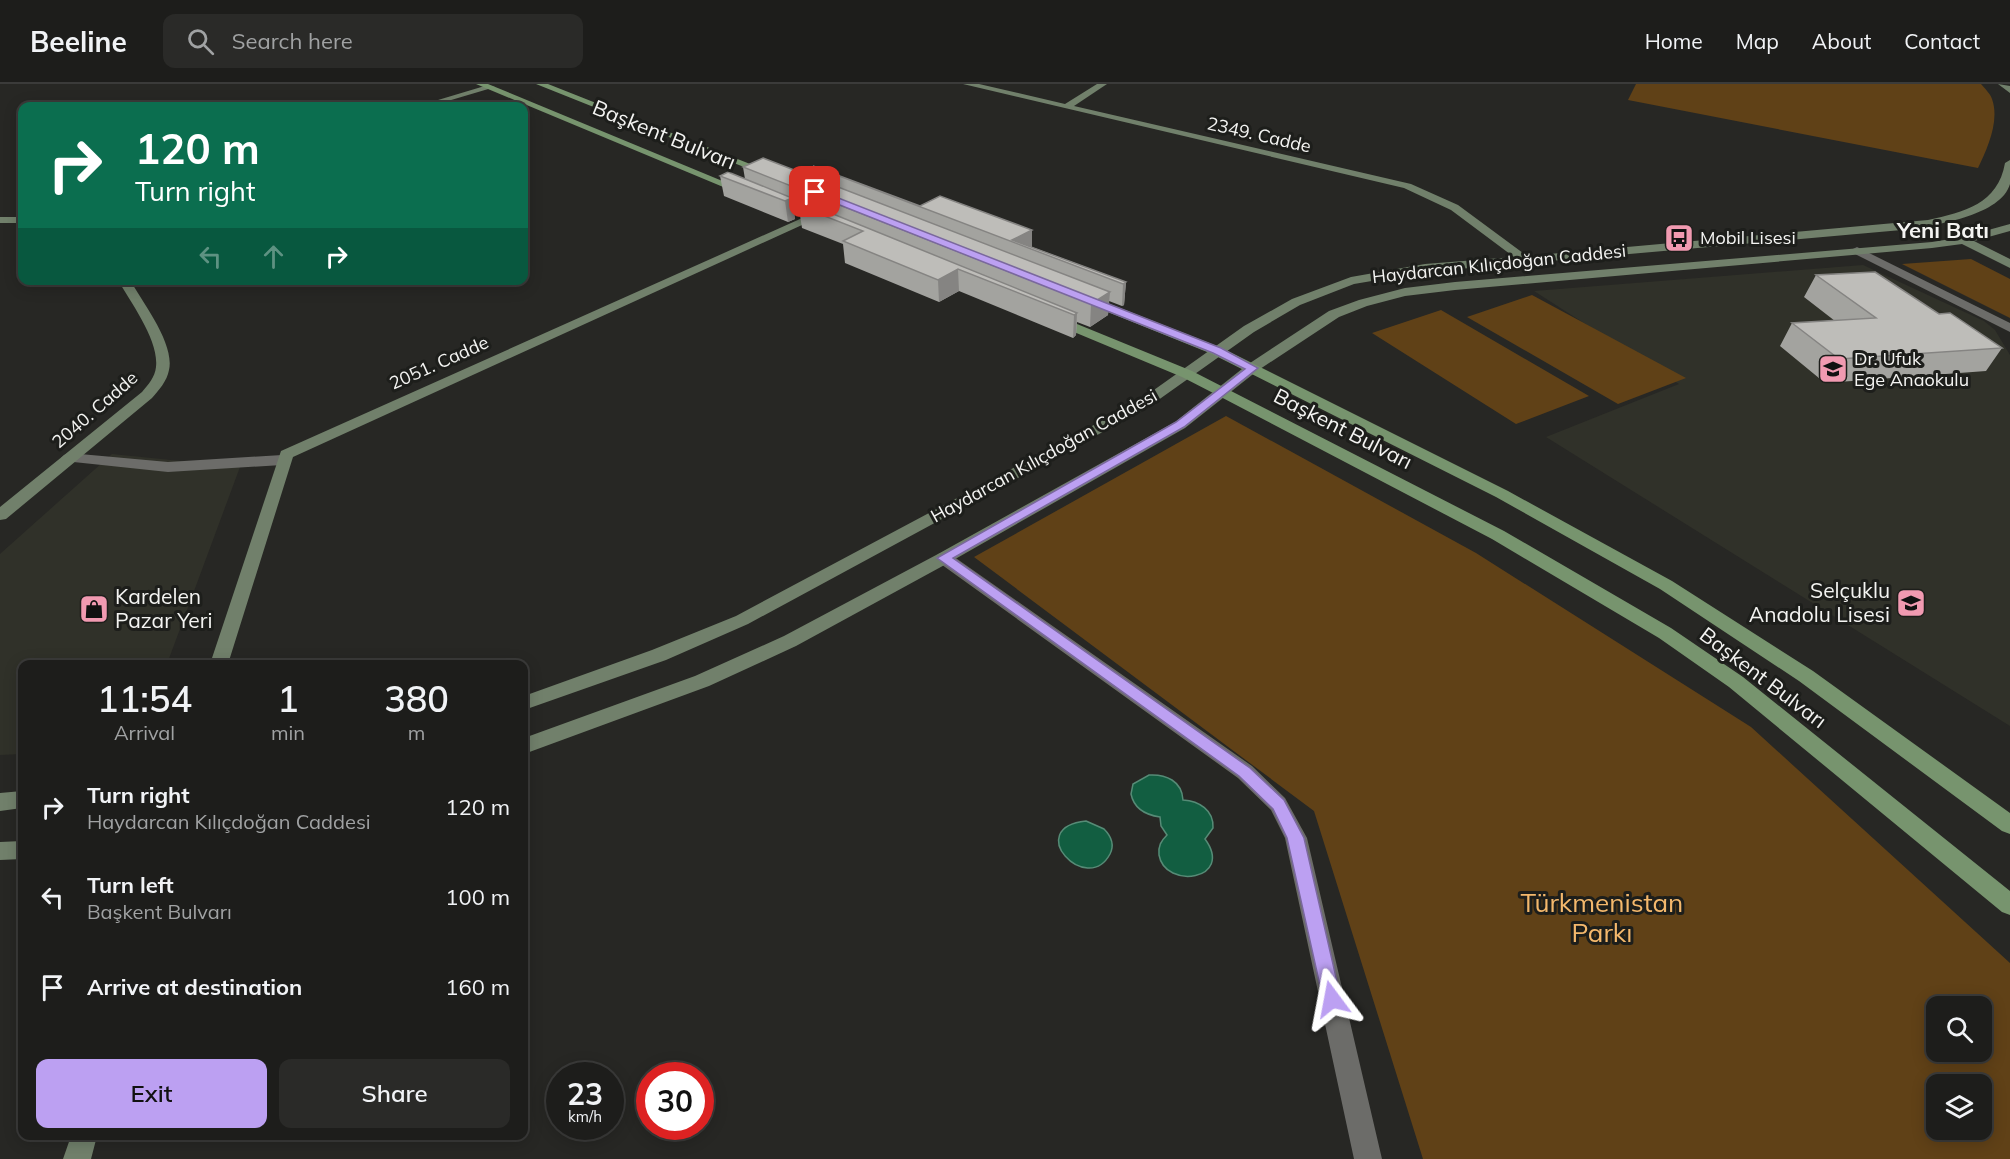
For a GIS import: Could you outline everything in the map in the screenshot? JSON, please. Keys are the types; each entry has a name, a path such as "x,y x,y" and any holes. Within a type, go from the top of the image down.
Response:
{"main road":[{"name":"Başkent Bulvarı","path":"540,84 780,178"},
{"name":"2349. Cadde","path":"967,84 1420,190 1462,211 1525,260"},
{"path":"1066,107 1103,84"},
{"path":"2002,84 2010,90"},
{"name":"Başkent Bulvarı","path":"485,86 524,102"},
{"path":"435,102 485,86"},
{"name":"Başkent Bulvarı","path":"528,104 755,196"},
{"name":"Haydarcan Kılıçdoğan Caddesi","path":"528,702 659,655 742,620 1143,405 1264,319 1296,302 1351,281 1425,268 1900,227 1935,222 1964,214 1993,199 2006,183 2010,163"},
{"name":"2051. Cadde","path":"282,460 286,454 298,448 814,220 787,209"},
{"path":"0,220 18,220"},
{"name":"Haydarcan Kılıçdoğan Caddesi","path":"528,745 702,681 790,641 944,558 1180,424 1252,368 1334,314 1363,303 1405,292 1964,240 2008,229"},
{"path":"1964,240 2010,264"},
{"name":"2040. Cadde","path":"0,515 147,394 159,380 163,367 160,348 127,285"},
{"name":"Başkent Bulvarı","path":"1075,294 1217,351 1252,368 1502,494 1666,585 1806,676 2010,825"},
{"name":"Başkent Bulvarı","path":"1042,314 1186,374 1222,392 1498,535 1665,633 1736,682 2010,905"},
{"path":"220,660 282,460"},
{"path":"0,802 18,800"},
{"path":"0,851 18,850"},
{"path":"77,1159 83,1140"}],"street":[{"path":"1857,251 2010,328"},
{"path":"69,458 168,467 282,460"},
{"path":"944,558 1245,772 1278,804 1296,838 1368,1159"}],"shaded area":[{"path":"1863,265 1984,321 1995,330 2010,355 2010,726 1546,437 1679,384 1534,291"},
{"name":"Kardelen Pazar Yeri","path":"112,454 240,467 168,660 18,660 18,754 0,755 0,554"},
{"path":"1149,775 1167,777 1172,780 1180,788 1183,800 1195,802 1211,816 1213,828 1205,839 1212,853 1211,864 1196,876 1173,873 1164,866 1159,849 1167,835 1161,826 1160,817 1150,815 1135,804 1131,794 1133,784"},
{"path":"1086,821 1104,829 1112,844 1110,854 1100,865 1088,868 1075,864 1065,856 1059,846 1060,835 1068,826"}],"green space":[{"path":"1636,84 1981,84 1991,97 1994,116 1991,135 1978,168 1628,100"},
{"path":"1971,259 2010,279 2010,318 1902,264"},
{"path":"1532,295 1686,378 1618,404 1467,317"},
{"path":"1441,310 1589,396 1516,424 1372,333"},
{"name":"Türkmenistan Parkı","path":"1226,416 1476,553 1751,727 2010,963 2010,1159 1423,1159 1314,811 974,557"}],"building":[{"path":"763,158 1110,292 1091,304 743,167"},
{"path":"813,166 920,206 940,196 1032,230 1012,240 1126,282 1123,284"},
{"path":"728,172 792,198 785,201 720,176"},
{"path":"806,203 1077,313 1074,315 958,269 938,280 843,241 863,231 799,206"},
{"path":"1875,272 1939,314 1950,313 2002,348 1839,359 1792,323 1876,318 1816,275"}],"place":[{"name":"Mobil Lisesi","path":"1679,238"},
{"name":"Dr. Ufuk Ege Anaokulu","path":"1833,369"},
{"name":"Selçuklu Anadolu Lisesi","path":"1911,603"},
{"name":"Kardelen Pazar Yeri","path":"94,609"}],"district":[{"name":"Yeni Batı","path":"1943,230"}],"route":[{"path":"815,192 1217,351 1252,368 1180,424 944,558 1245,772 1278,804 1296,838 1332,999"}]}
